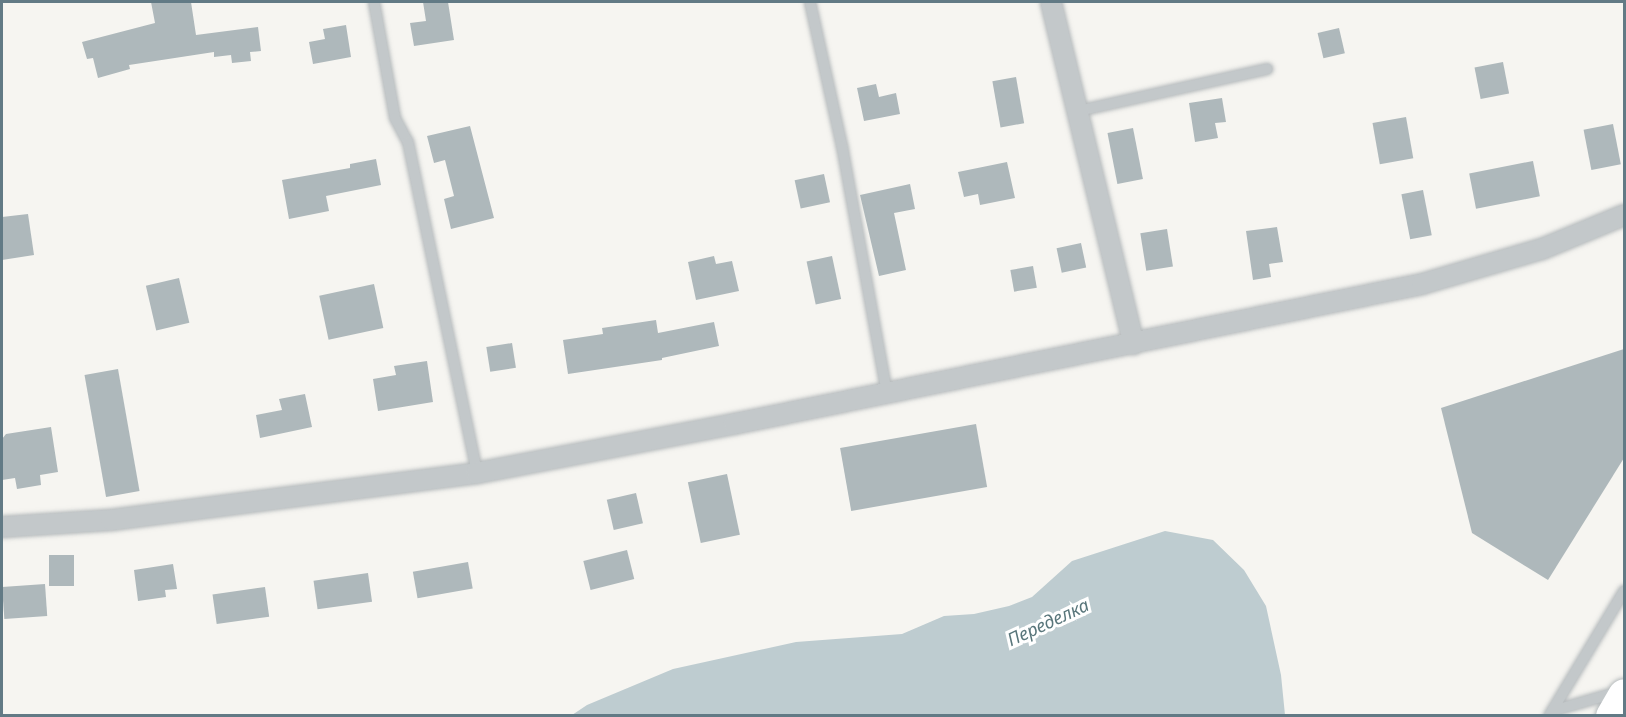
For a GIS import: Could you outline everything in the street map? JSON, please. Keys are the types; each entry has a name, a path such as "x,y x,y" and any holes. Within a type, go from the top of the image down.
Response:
{"highway":[{"path":"1612,716 1624,693"}],"street":[{"path":"1051,2 1134,344"},
{"path":"2,527 111,519 477,473 1134,344 1468,272 1542,249 1624,215"}],"lane":[{"path":"374,2 395,118 408,142 477,473"},
{"path":"810,2 842,146 887,393"},
{"path":"1078,111 1267,69"},
{"path":"1550,713 1624,591"},
{"path":"1550,713 1624,693"}],"water":[{"name":"Переделка","path":"1165,531 1213,540 1244,570 1266,606 1281,675 1285,715 572,715 587,705 673,669 796,642 902,634 944,616 974,614 1009,606 1032,597 1072,561"}],"building":[{"path":"151,2 191,2 196,35 258,27 261,51 250,52 251,61 232,63 231,55 214,57 214,52 129,65 130,69 98,78 93,58 87,59 82,42 155,23"},
{"path":"423,2 448,2 454,40 414,46 410,23 426,21"},
{"path":"346,25 351,57 313,64 309,42 325,39 323,29"},
{"path":"1339,28 1345,53 1323,58 1318,33"},
{"path":"1503,62 1509,93 1481,99 1475,68"},
{"path":"1016,77 1024,123 1001,127 992,81"},
{"path":"876,84 879,97 896,93 900,114 864,121 857,88"},
{"path":"1222,98 1226,122 1215,123 1218,138 1195,142 1189,103"},
{"path":"1406,117 1413,158 1380,164 1373,123"},
{"path":"1613,124 1621,164 1591,170 1584,130"},
{"path":"470,126 494,218 451,229 444,199 454,196 445,160 434,163 427,136"},
{"path":"1133,128 1143,179 1117,184 1107,133"},
{"path":"376,159 381,185 326,196 329,211 289,219 282,180 350,168 350,164"},
{"path":"1533,161 1540,196 1476,209 1469,173"},
{"path":"1007,162 1015,198 980,205 978,194 964,197 958,172"},
{"path":"824,174 830,202 801,209 795,180"},
{"path":"910,184 915,209 894,213 906,270 879,276 860,195"},
{"path":"1423,190 1432,235 1410,239 1401,194"},
{"path":"28,214 34,255 2,260 2,217"},
{"path":"1277,227 1283,262 1269,264 1271,277 1253,280 1246,231"},
{"path":"1167,229 1173,267 1146,271 1140,233"},
{"path":"1081,243 1086,267 1062,273 1057,248"},
{"path":"714,256 716,264 732,261 739,291 696,300 688,262"},
{"path":"832,256 841,299 816,304 807,261"},
{"path":"1033,266 1037,288 1014,292 1010,270"},
{"path":"179,278 189,323 156,330 146,286"},
{"path":"374,284 383,328 329,340 319,296"},
{"path":"656,320 658,333 714,322 719,346 662,358 662,360 568,374 563,340 603,334 602,328"},
{"path":"512,343 516,368 490,372 486,347"},
{"path":"1624,349 1624,458 1548,580 1472,533 1441,408"},
{"path":"427,361 433,402 378,411 373,379 396,375 394,366"},
{"path":"118,369 140,491 106,497 85,375"},
{"path":"305,394 312,427 260,438 256,415 282,410 279,399"},
{"path":"976,424 987,487 851,511 840,448"},
{"path":"51,427 58,472 40,475 41,485 17,489 15,478 2,480 2,439 6,434"},
{"path":"727,474 740,535 701,543 688,482"},
{"path":"636,493 643,523 614,530 607,500"},
{"path":"627,550 634,579 591,590 583,561"},
{"path":"49,555 74,555 74,586 49,586"},
{"path":"468,562 473,589 418,598 413,572"},
{"path":"173,564 177,589 165,590 166,597 138,601 134,570"},
{"path":"368,573 372,602 318,609 314,581"},
{"path":"45,584 47,616 4,619 2,587"},
{"path":"265,587 269,617 217,624 213,594"}]}
